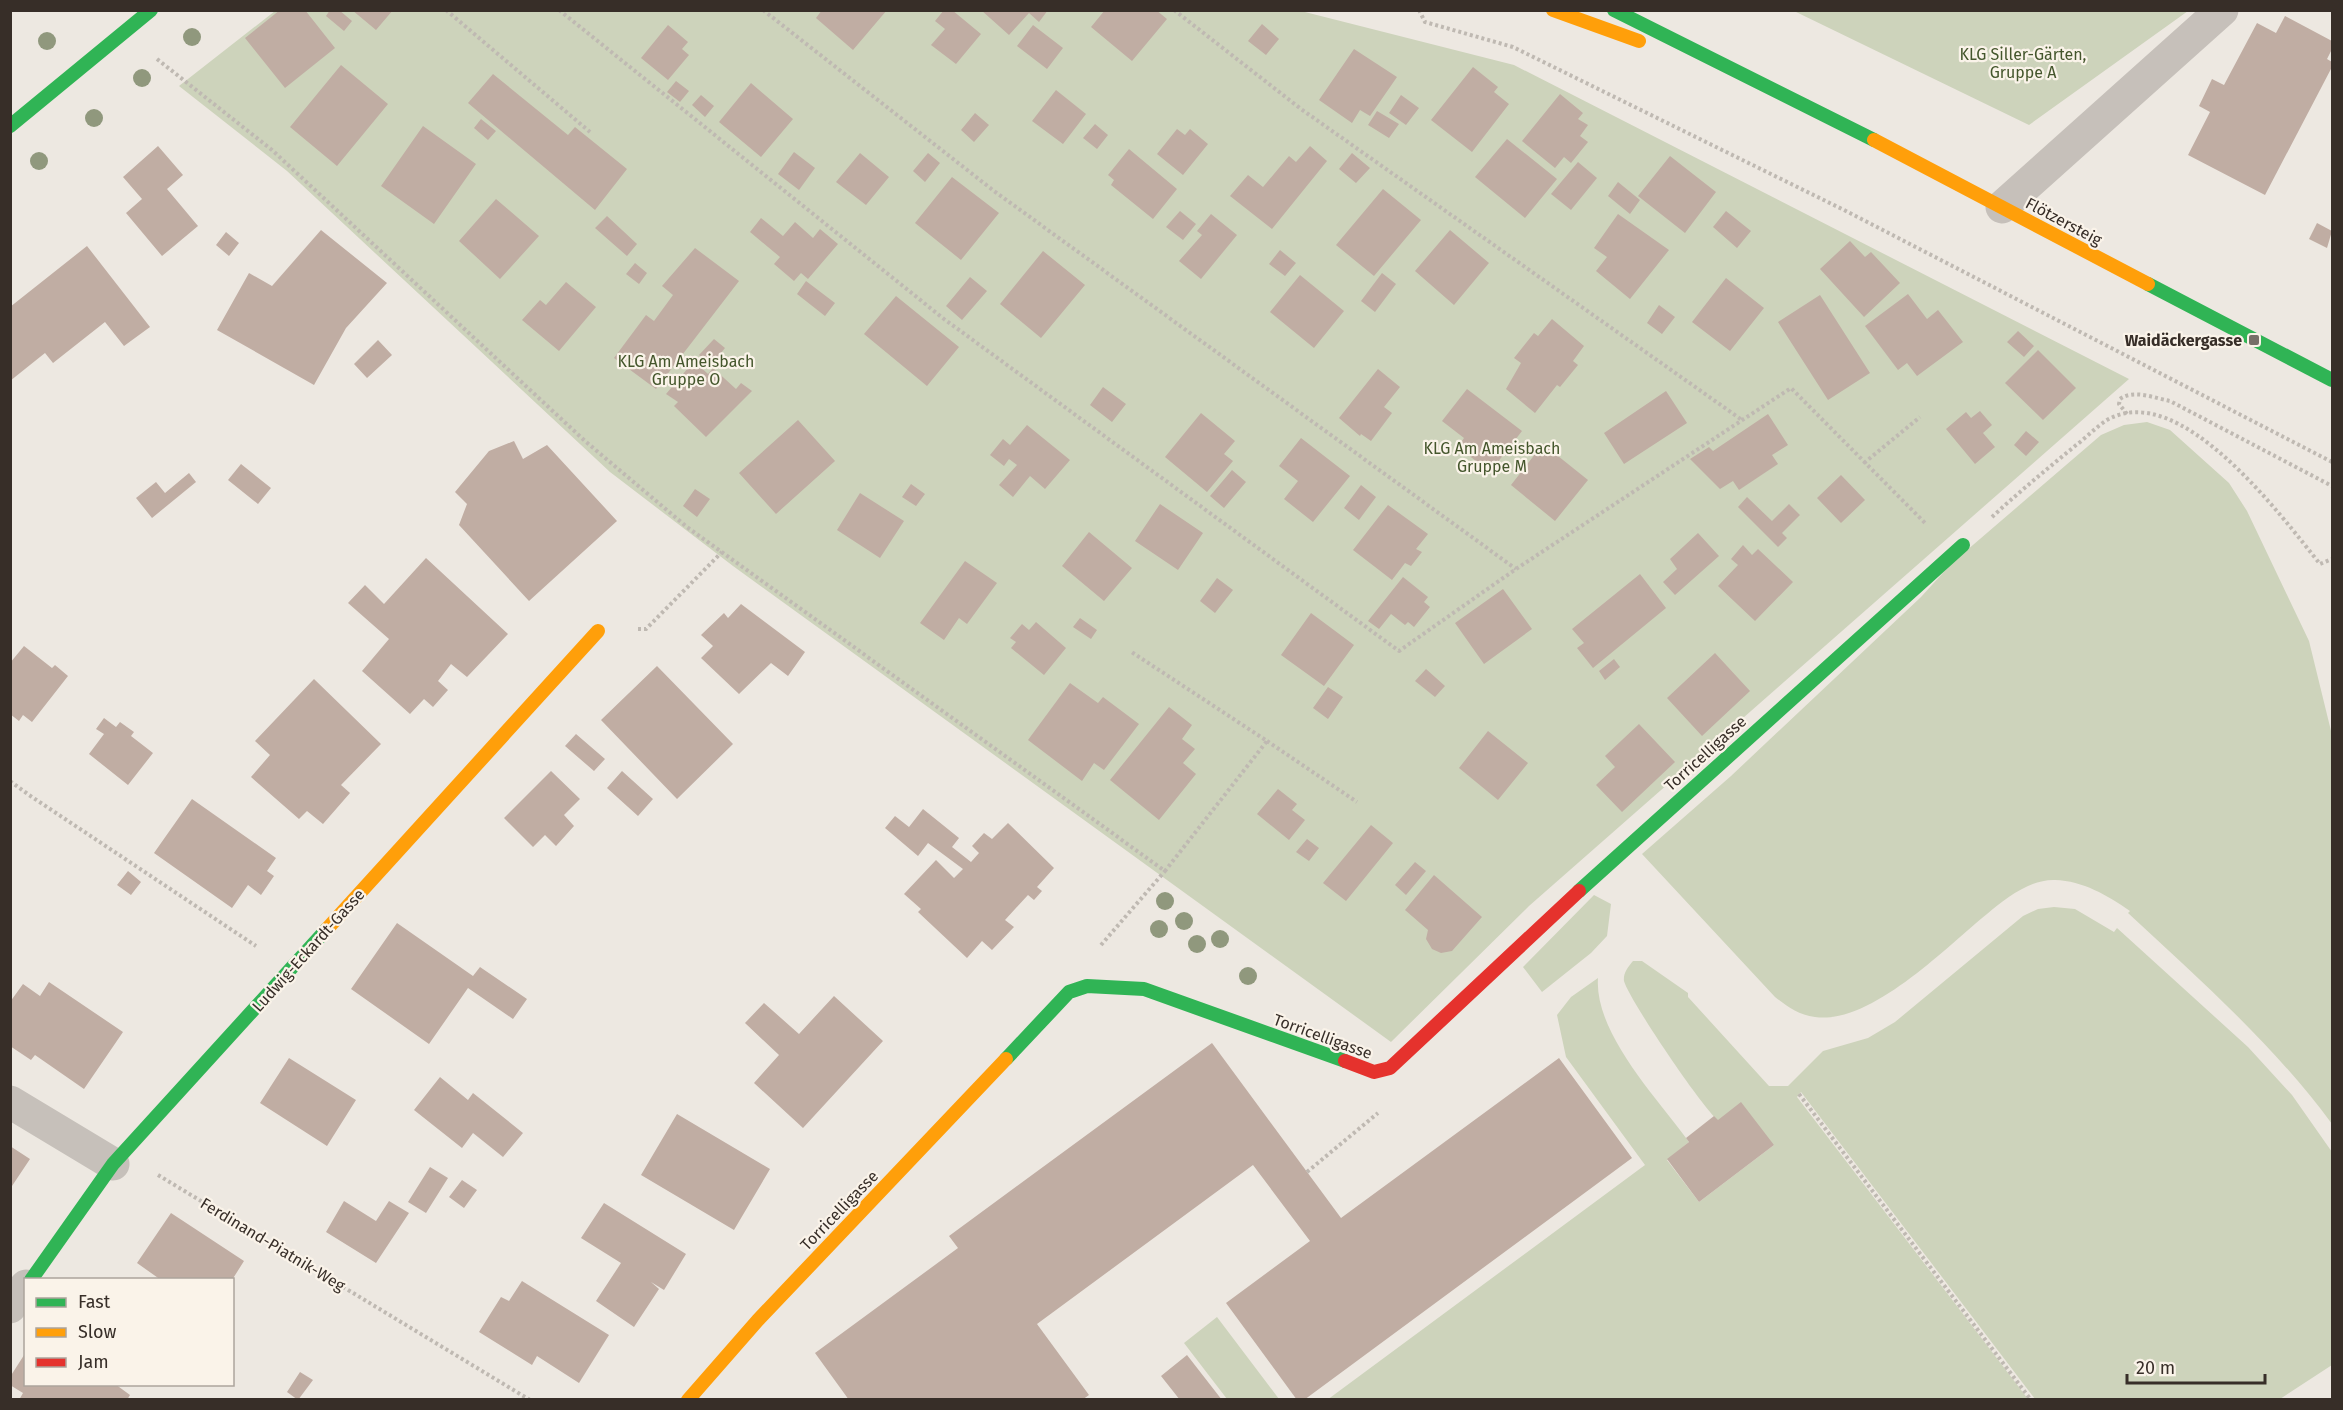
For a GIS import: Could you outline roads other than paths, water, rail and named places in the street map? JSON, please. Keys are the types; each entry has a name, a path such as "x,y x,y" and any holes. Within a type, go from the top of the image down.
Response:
{"street":[{"path":"10,126 151,10"},
{"name":"Flötzersteig","path":"1553,10 1780,91"},
{"name":"Flötzersteig","path":"1614,10 1780,91 2332,380"},
{"path":"2001,207 2222,10"},
{"name":"Torricelligasse","path":"688,1400 758,1320 1069,992 1087,986 1144,989 1374,1072 1384,1071 1390,1068 1655,820 1959,548"},
{"name":"Ludwig-Eckardt-Gasse","path":"31,1278 113,1164 598,631"},
{"path":"10,1102 113,1164"},
{"path":"10,1307 24,1290"}],"place":[{"name":"Waidäckergasse","path":"2254,340"}],"park label":[{"name":"KLG Siller-Gärten, Gruppe A","path":"2023,63"},
{"name":"KLG Am Ameisbach Gruppe O","path":"686,370"},
{"name":"KLG Am Ameisbach Gruppe M","path":"1492,457"}]}
